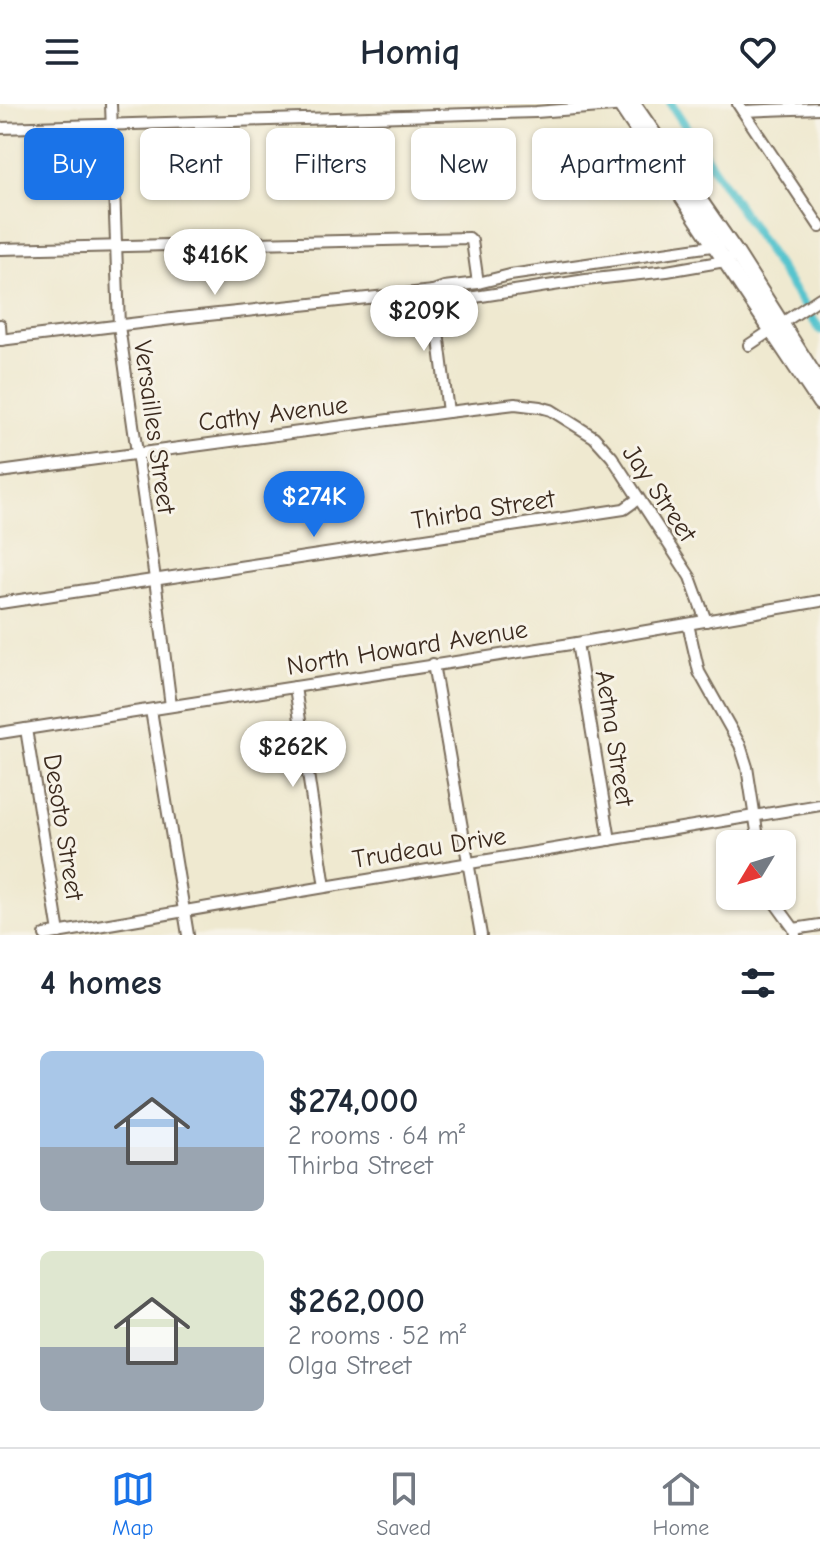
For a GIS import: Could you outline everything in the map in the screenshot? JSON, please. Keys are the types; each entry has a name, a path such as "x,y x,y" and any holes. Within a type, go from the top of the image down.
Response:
{"highway":[{"path":"626,104 727,251 782,323 820,384"},
{"path":"782,323 820,403"}],"street":[{"name":"Versailles Street","path":"111,104 119,326 171,706"},
{"path":"0,128 536,112 626,104"},
{"path":"740,108 820,108"},
{"path":"740,108 820,227"},
{"path":"0,249 471,239 478,283"},
{"path":"0,325 0,340 433,291 510,275 639,257 727,251"},
{"path":"433,291 462,299 640,274 727,251"},
{"path":"639,257 640,274"},
{"path":"595,263 597,279"},
{"path":"433,291 448,412"},
{"path":"749,345 820,298"},
{"name":"Cathy Avenue","path":"0,472 515,404 551,410"},
{"name":"Jay Street","path":"551,410 594,437 612,457 690,577 706,621"},
{"name":"Thirba Street","path":"0,603 624,509 638,499"},
{"name":"North Howard Avenue","path":"0,733 577,643 820,601"},
{"path":"688,624 699,672 740,745 747,767 757,830"},
{"name":"Aetna Street","path":"577,643 610,840"},
{"path":"433,664 481,935"},
{"path":"295,687 325,887"},
{"path":"151,710 188,935"},
{"name":"Desoto Street","path":"26,729 59,933"},
{"name":"Trudeau Drive","path":"45,935 820,805"},
{"path":"780,910 795,932 820,925"}],"waterway":[{"path":"671,104 820,330"}]}
